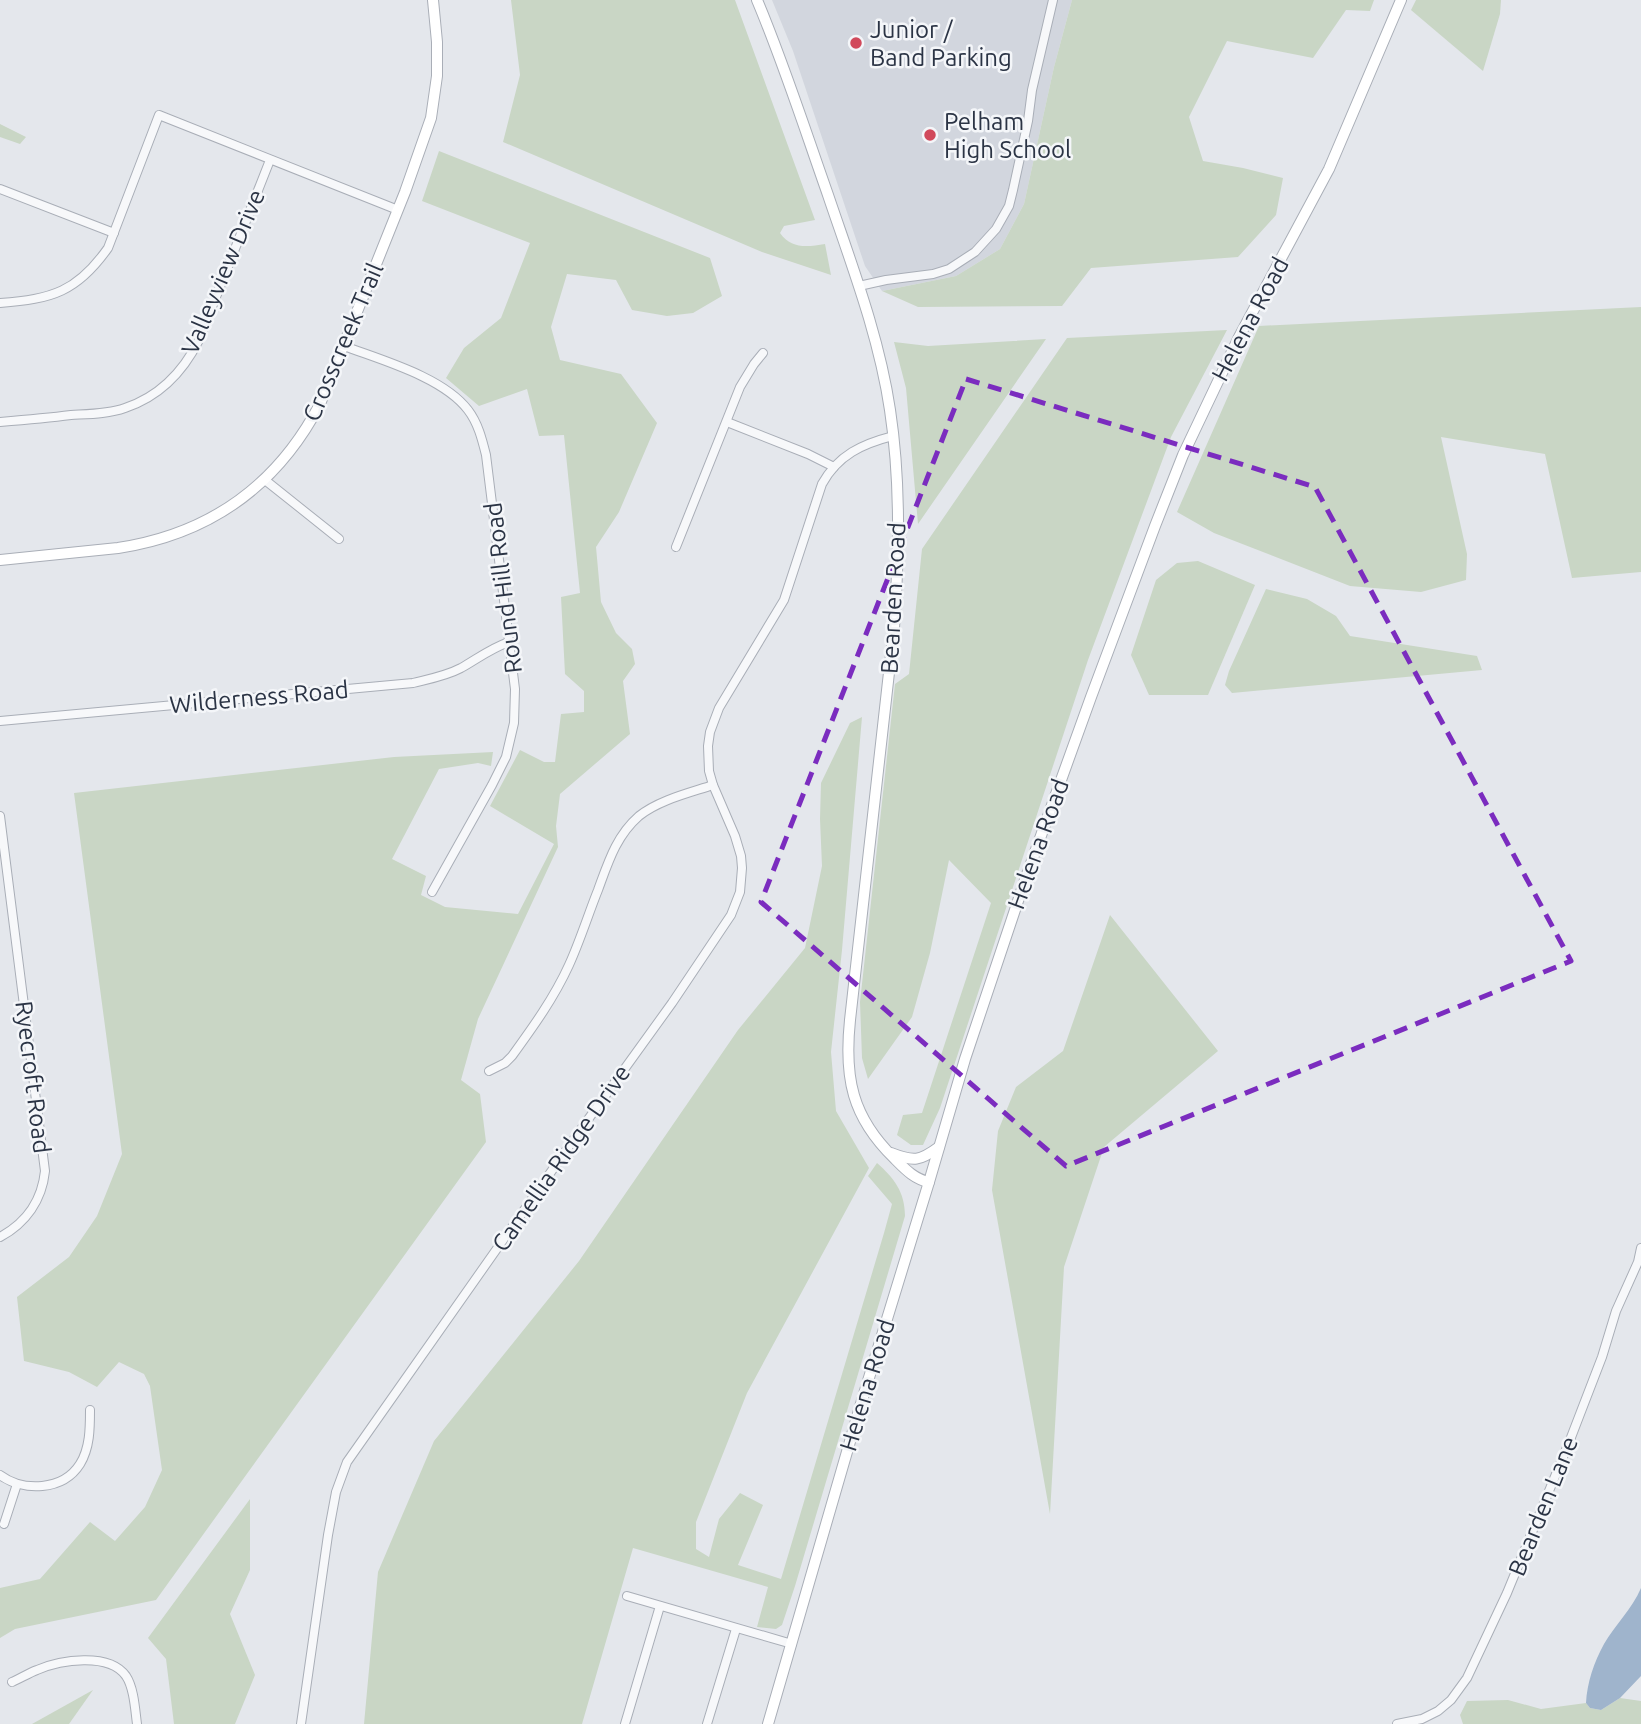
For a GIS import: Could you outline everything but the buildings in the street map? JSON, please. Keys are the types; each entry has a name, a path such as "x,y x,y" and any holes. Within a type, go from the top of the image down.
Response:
{"street":[{"name":"Crosscreek Trail","path":"0,560 136,546 175,535 209,520 237,503 265,480 293,448 320,404 417,163 434,103 438,41 433,0"},
{"name":"Bearden Road","path":"757,0 859,286 878,351 890,410 897,467 899,522 894,628 848,1055 856,1103 871,1132 914,1177 929,1182"},
{"path":"859,286 949,269 975,252 1003,219 1010,201 1053,0"},
{"name":"Helena Road","path":"768,1724 965,1059 1012,917 1091,697 1168,491 1199,420 1329,169 1401,0"},
{"path":"0,303 37,299 65,289 95,266 108,248 159,115 270,160"},
{"name":"Valleyview Drive","path":"0,422 100,413 124,408 155,394 166,385 187,362 199,340 270,160 397,210"},
{"path":"0,189 114,233"},
{"name":"Round Hill Road","path":"344,346 438,384 461,402 474,420 483,441 488,466 515,705 511,741 500,771 432,892"},
{"path":"676,547 747,374 763,353"},
{"path":"727,422 834,467 855,449 893,436"},
{"name":"Camellia Ridge Drive","path":"301,1724 330,1524 336,1492 347,1462 708,952 737,903 741,881 741,856 709,771 710,732 714,718 784,600 822,484 834,467"},
{"path":"265,480 339,539"},
{"name":"Wilderness Road","path":"0,721 413,683 458,669 509,642"},
{"path":"489,1071 512,1056 552,999 576,950 609,859 623,834 649,809 713,785"},
{"name":"Ryecroft Road","path":"0,816 45,1171 42,1188 29,1214 16,1227 0,1237"},
{"path":"887,1151 910,1160 918,1160 939,1147"},
{"name":"Bearden Lane","path":"1397,1724 1422,1719 1438,1711 1467,1678 1507,1593 1570,1440 1641,1248"},
{"path":"0,1475 17,1484 37,1486 57,1482 74,1472 87,1448 90,1410"},
{"path":"4,1524 17,1484"},
{"path":"627,1596 792,1644"},
{"path":"625,1724 660,1606"},
{"path":"707,1724 736,1629"},
{"path":"12,1682 49,1666 89,1660 107,1662 125,1674 129,1682 137,1724"}],"highlighted area":[{"path":"966,379 1315,487 1571,961 1066,1166 761,902"}],"shaded area":[{"name":"Pelham High School","path":"772,0 1072,0 1054,67 1024,204 1000,249 956,276 882,291 865,266 793,51"}],"green space":[{"path":"511,0 735,0 815,220 784,226 780,233 794,244 825,244 831,275 762,252 503,142 520,75"},
{"path":"1072,0 1374,0 1370,11 1346,10 1313,58 1227,41 1189,117 1203,161 1283,178 1276,215 1238,257 1091,268 1062,306 918,307 882,291 956,276 1000,249 1024,204 1054,67"},
{"path":"1416,0 1501,0 1500,14 1483,71 1411,10"},
{"path":"0,124 26,137 20,144 0,137"},
{"path":"439,151 710,258 722,296 693,313 667,316 632,310 616,280 567,274 551,327 560,360 621,374 657,423 619,512 596,547 601,602 616,633 632,649 635,664 623,681 630,734 560,794 556,826 558,847 478,1019 461,1080 480,1094 486,1142 156,1600 15,1629 0,1638 0,1588 40,1579 90,1522 115,1541 145,1507 162,1470 150,1386 144,1374 119,1362 97,1387 69,1372 24,1361 17,1297 69,1257 97,1216 122,1154 74,793 394,757 493,752 491,766 478,763 439,769 392,859 426,876 421,895 445,907 518,914 554,844 490,806 520,750 544,762 555,762 561,714 584,712 584,691 565,674 561,597 580,593 564,435 539,436 527,389 479,406 446,378 464,348 501,318 530,243 422,201"},
{"path":"1641,307 1641,572 1572,578 1545,454 1441,437 1467,554 1466,580 1421,592 1350,586 1214,533 1177,512 1259,326"},
{"path":"1227,330 1171,437 1088,660 940,1108 923,1145 911,1145 897,1135 903,1115 922,1113 991,903 949,860 930,953 912,1017 868,1079 862,1058 860,1002 895,684 909,674 922,549 1067,338"},
{"path":"1046,339 918,524 906,388 894,342 928,346"},
{"path":"1198,561 1255,585 1208,695 1149,695 1131,655 1156,580 1177,563"},
{"path":"1266,589 1307,599 1336,616 1350,636 1477,656 1482,670 1232,693 1225,685 1229,671"},
{"path":"862,717 831,1052 836,1111 869,1168 747,1393 696,1522 696,1549 709,1557 719,1519 740,1493 763,1505 738,1565 781,1579 892,1204 868,1176 877,1163 897,1186 903,1200 905,1216 782,1625 776,1629 757,1627 768,1587 633,1548 582,1724 364,1724 378,1572 434,1441 579,1261 738,1030 805,948 822,866 821,783 850,723"},
{"path":"1110,915 1218,1051 1104,1147 1064,1267 1050,1514 992,1190 998,1131 1016,1087 1063,1051"},
{"path":"250,1499 250,1570 230,1614 255,1675 235,1724 174,1724 166,1659 148,1638"},
{"path":"93,1690 69,1724 32,1724"},
{"path":"1620,1698 1641,1701 1641,1724 1463,1724 1460,1715 1467,1701 1508,1700 1541,1709 1586,1703 1590,1708 1601,1710"}],"water":[{"path":"1641,1588 1641,1676 1620,1698 1601,1710 1590,1708 1586,1703 1589,1680 1597,1658"}],"place":[{"name":"Junior / Band Parking","path":"856,43"},
{"name":"Pelham High School","path":"930,135"}]}
